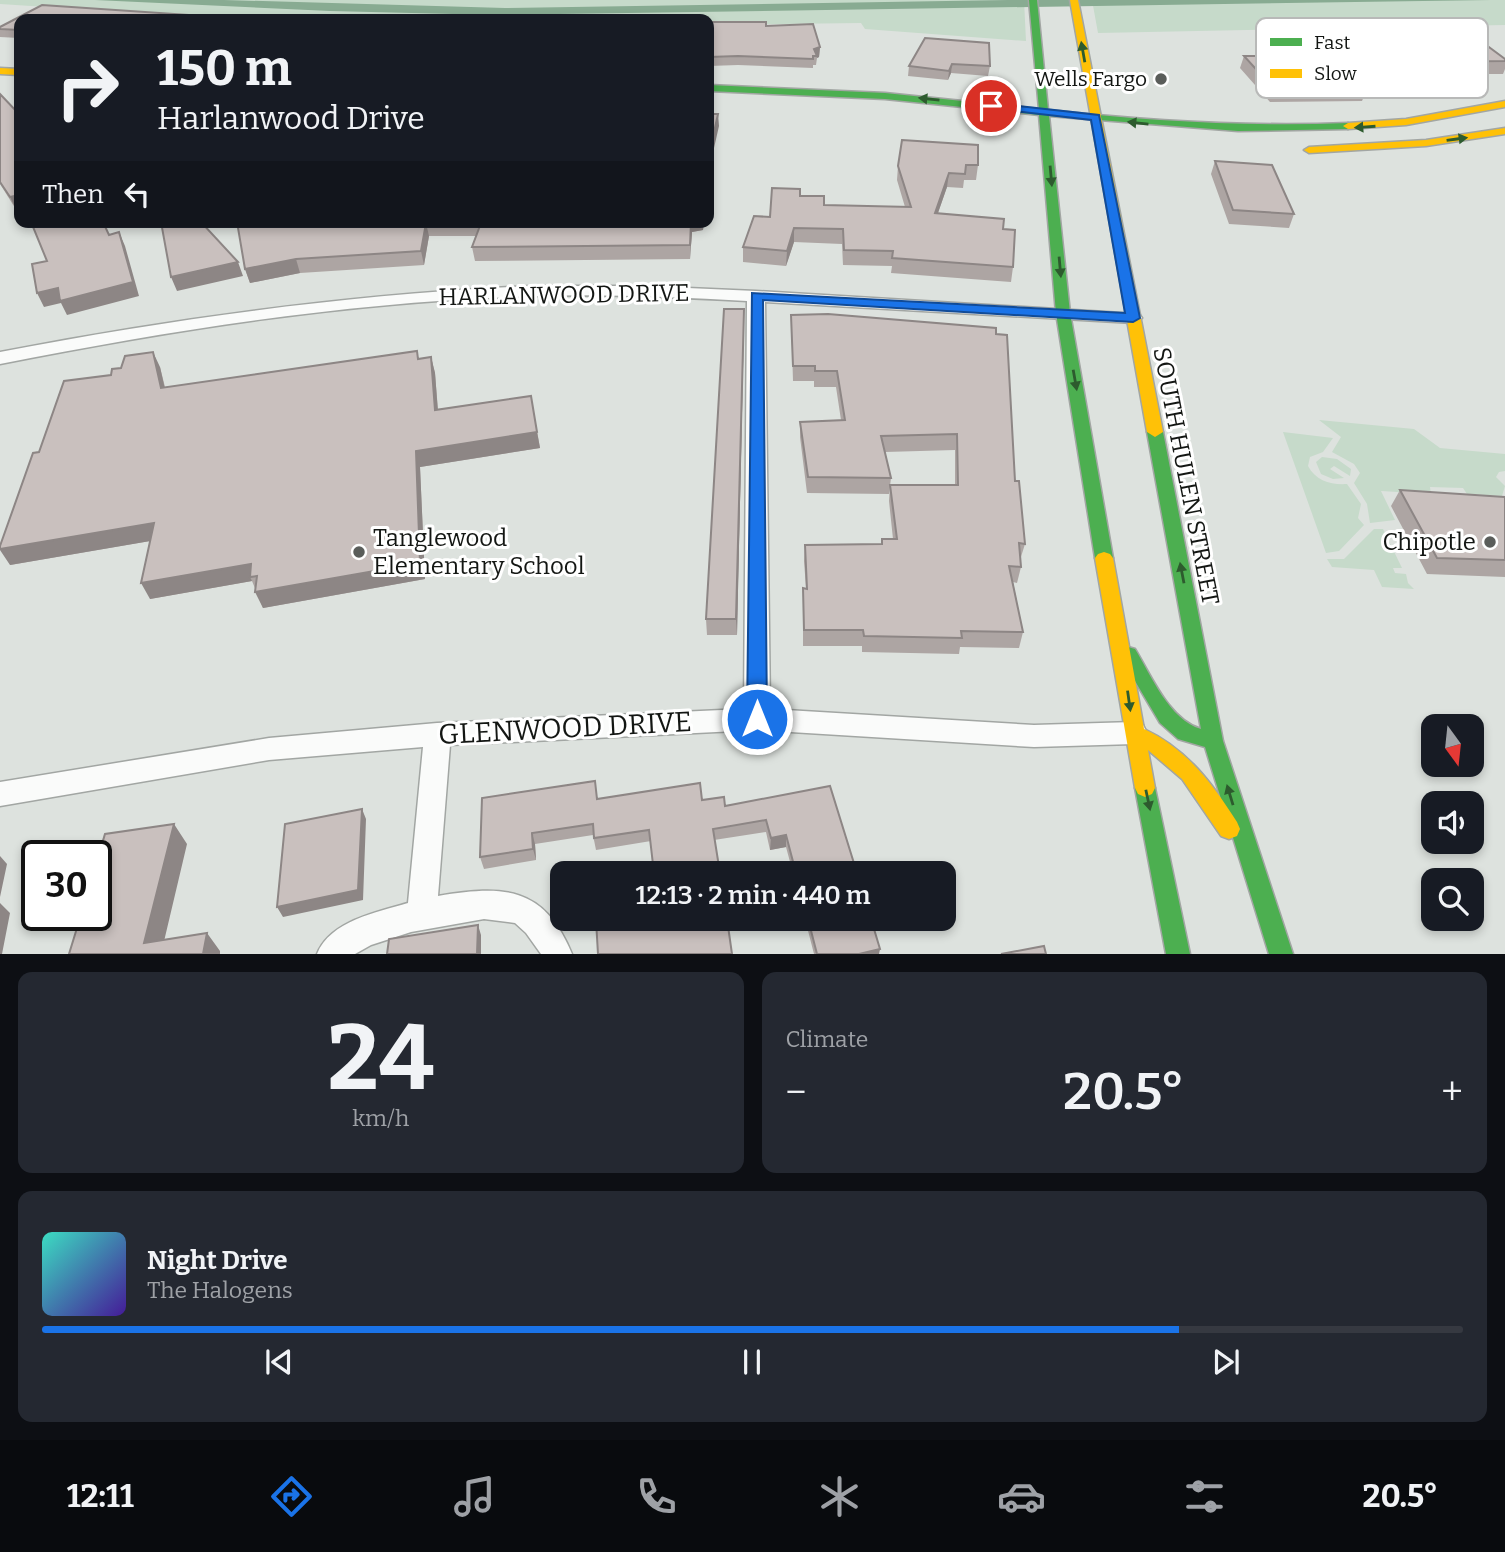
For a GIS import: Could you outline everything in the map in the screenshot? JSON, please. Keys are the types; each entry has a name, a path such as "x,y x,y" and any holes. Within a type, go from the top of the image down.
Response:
{"main road":[{"path":"1033,0 1046,112 1054,130 1063,313 1121,641 1134,733 1178,954"},
{"name":"SOUTH HULEN STREET","path":"1074,0 1096,118 1092,135 1133,318 1213,741 1281,954"},
{"path":"714,89 1054,130"},
{"path":"714,103 772,96 873,94 1181,127 1280,131 1404,124 1498,106"},
{"path":"1404,145 1393,137 1396,132 1470,119 1498,106"},
{"path":"1295,150 1404,145 1505,131"},
{"path":"1092,135 1118,138"},
{"path":"1121,641 1167,717 1185,733 1213,741"},
{"path":"1134,733 1156,741 1178,756 1198,779 1253,871"}],"street":[{"name":"HARLANWOOD DRIVE","path":"0,358 135,331 214,319 392,300 548,291 756,296 1133,318"},
{"path":"756,296 757,719"},
{"name":"GLENWOOD DRIVE","path":"0,794 269,749 437,734 757,719 1034,736 1134,733"},
{"path":"422,914 437,734"},
{"path":"332,954 359,934 422,914 494,904 520,909 537,922 557,954"}],"shaded area":[{"path":"0,0 1024,0 1026,41 865,29 861,23 714,25 714,14 156,14 0,4"},
{"path":"95,0 224,0 505,8 1008,0 1491,0 560,14 330,11"},
{"path":"1092,0 1505,0 1505,25 1488,25 1488,18 1256,18 1256,30 1098,33"},
{"path":"1319,420 1414,429 1440,448 1505,454 1505,471 1499,472 1496,477 1505,486 1502,496 1467,494 1463,488 1430,487 1431,494 1381,491 1395,520 1370,523 1367,504 1354,483 1360,473 1354,464 1332,452 1341,437"},
{"path":"1283,432 1333,438 1323,452 1310,457 1308,466 1324,481 1347,484 1361,504 1358,518 1364,525 1339,551 1326,553"},
{"path":"1322,457 1337,459 1351,469 1350,476 1334,466 1330,469 1344,478 1333,479 1321,474 1316,462"},
{"path":"1374,529 1383,529 1402,568 1393,568 1395,573 1406,574 1408,583 1414,589 1382,587 1374,570 1332,567 1327,559 1344,559"}],"building":[{"path":"42,5 175,14 25,14"},
{"path":"14,20 14,30 0,27"},
{"path":"714,22 766,22 766,26 813,24 820,47 814,49 817,56 813,56 813,59 714,57"},
{"path":"925,38 989,43 990,66 952,64 949,71 909,66"},
{"path":"1488,46 1505,59 1488,61"},
{"path":"1244,56 1256,56 1256,69"},
{"path":"0,94 14,109 14,196 10,197 0,182"},
{"path":"714,114 718,114 714,132"},
{"path":"902,140 978,145 978,165 966,165 965,174 949,173 935,213 1004,219 1003,229 1015,230 1013,267 892,258 893,251 844,250 843,229 794,228 787,251 743,247 754,216 770,217 772,188 800,189 800,196 824,196 824,205 911,207 898,166"},
{"path":"1215,161 1272,165 1294,214 1233,210"},
{"path":"33,228 106,228 109,235 119,232 133,282 60,301 58,288 37,293 32,264 47,261"},
{"path":"162,228 207,228 238,262 171,277"},
{"path":"238,228 425,228 421,251 296,259 245,269"},
{"path":"479,228 691,228 690,245 472,247"},
{"path":"724,309 744,309 736,619 706,619"},
{"path":"828,314 996,328 996,334 1007,335 1015,481 1019,481 1025,544 1019,543 1021,567 1009,566 1023,632 961,631 962,638 864,636 863,630 804,630 803,588 807,589 805,545 882,544 882,539 897,539 890,485 958,485 957,434 881,436 891,478 808,477 800,422 845,420 837,371 815,371 815,366 793,366 791,315"},
{"path":"417,351 418,359 431,357 435,410 531,396 537,432 416,451 420,563 255,592 257,576 250,577 251,564 141,583 154,523 0,549 33,453 39,452 64,381 111,375 112,369 121,368 125,356 153,352 161,388"},
{"path":"1400,490 1505,497 1505,560 1437,558"},
{"path":"595,781 597,799 700,783 702,800 724,797 725,806 830,786 853,861 793,861 786,835 771,838 766,820 713,829 718,861 653,861 649,830 594,838 593,824 532,833 533,849 480,857 482,798"},
{"path":"362,809 358,890 277,907 285,824"},
{"path":"174,824 144,943 207,933 203,954 69,954 76,931 112,931 112,840 103,840 105,834"},
{"path":"478,925 477,954 387,954 389,939"},
{"path":"597,931 729,931 732,954 598,954"},
{"path":"811,931 875,931 880,949 859,954 817,954"},
{"path":"1044,946 1046,954 1001,954"}],"traffic: fast":[{"path":"1033,0 1063,313 1104,558"},
{"path":"714,88 885,96 1183,125 1238,128 1348,126"},
{"path":"1155,432 1213,741 1281,954"},
{"path":"1128,654 1167,717 1185,733 1213,741"},
{"path":"1145,788 1178,954"}],"traffic: slow":[{"path":"1074,0 1155,432"},
{"path":"0,71 14,72"},
{"path":"1348,126 1406,122 1505,104"},
{"path":"1309,150 1426,143 1505,131"},
{"path":"1104,558 1145,788"},
{"path":"1134,733 1165,750 1190,772 1229,829"}],"place":[{"name":"Wells Fargo","path":"1161,79"},
{"name":"Chipotle","path":"1490,542"},
{"name":"Tanglewood Elementary School","path":"359,552"}],"route":[{"path":"757,719 756,296 1133,318 1096,118 991,106"}]}
